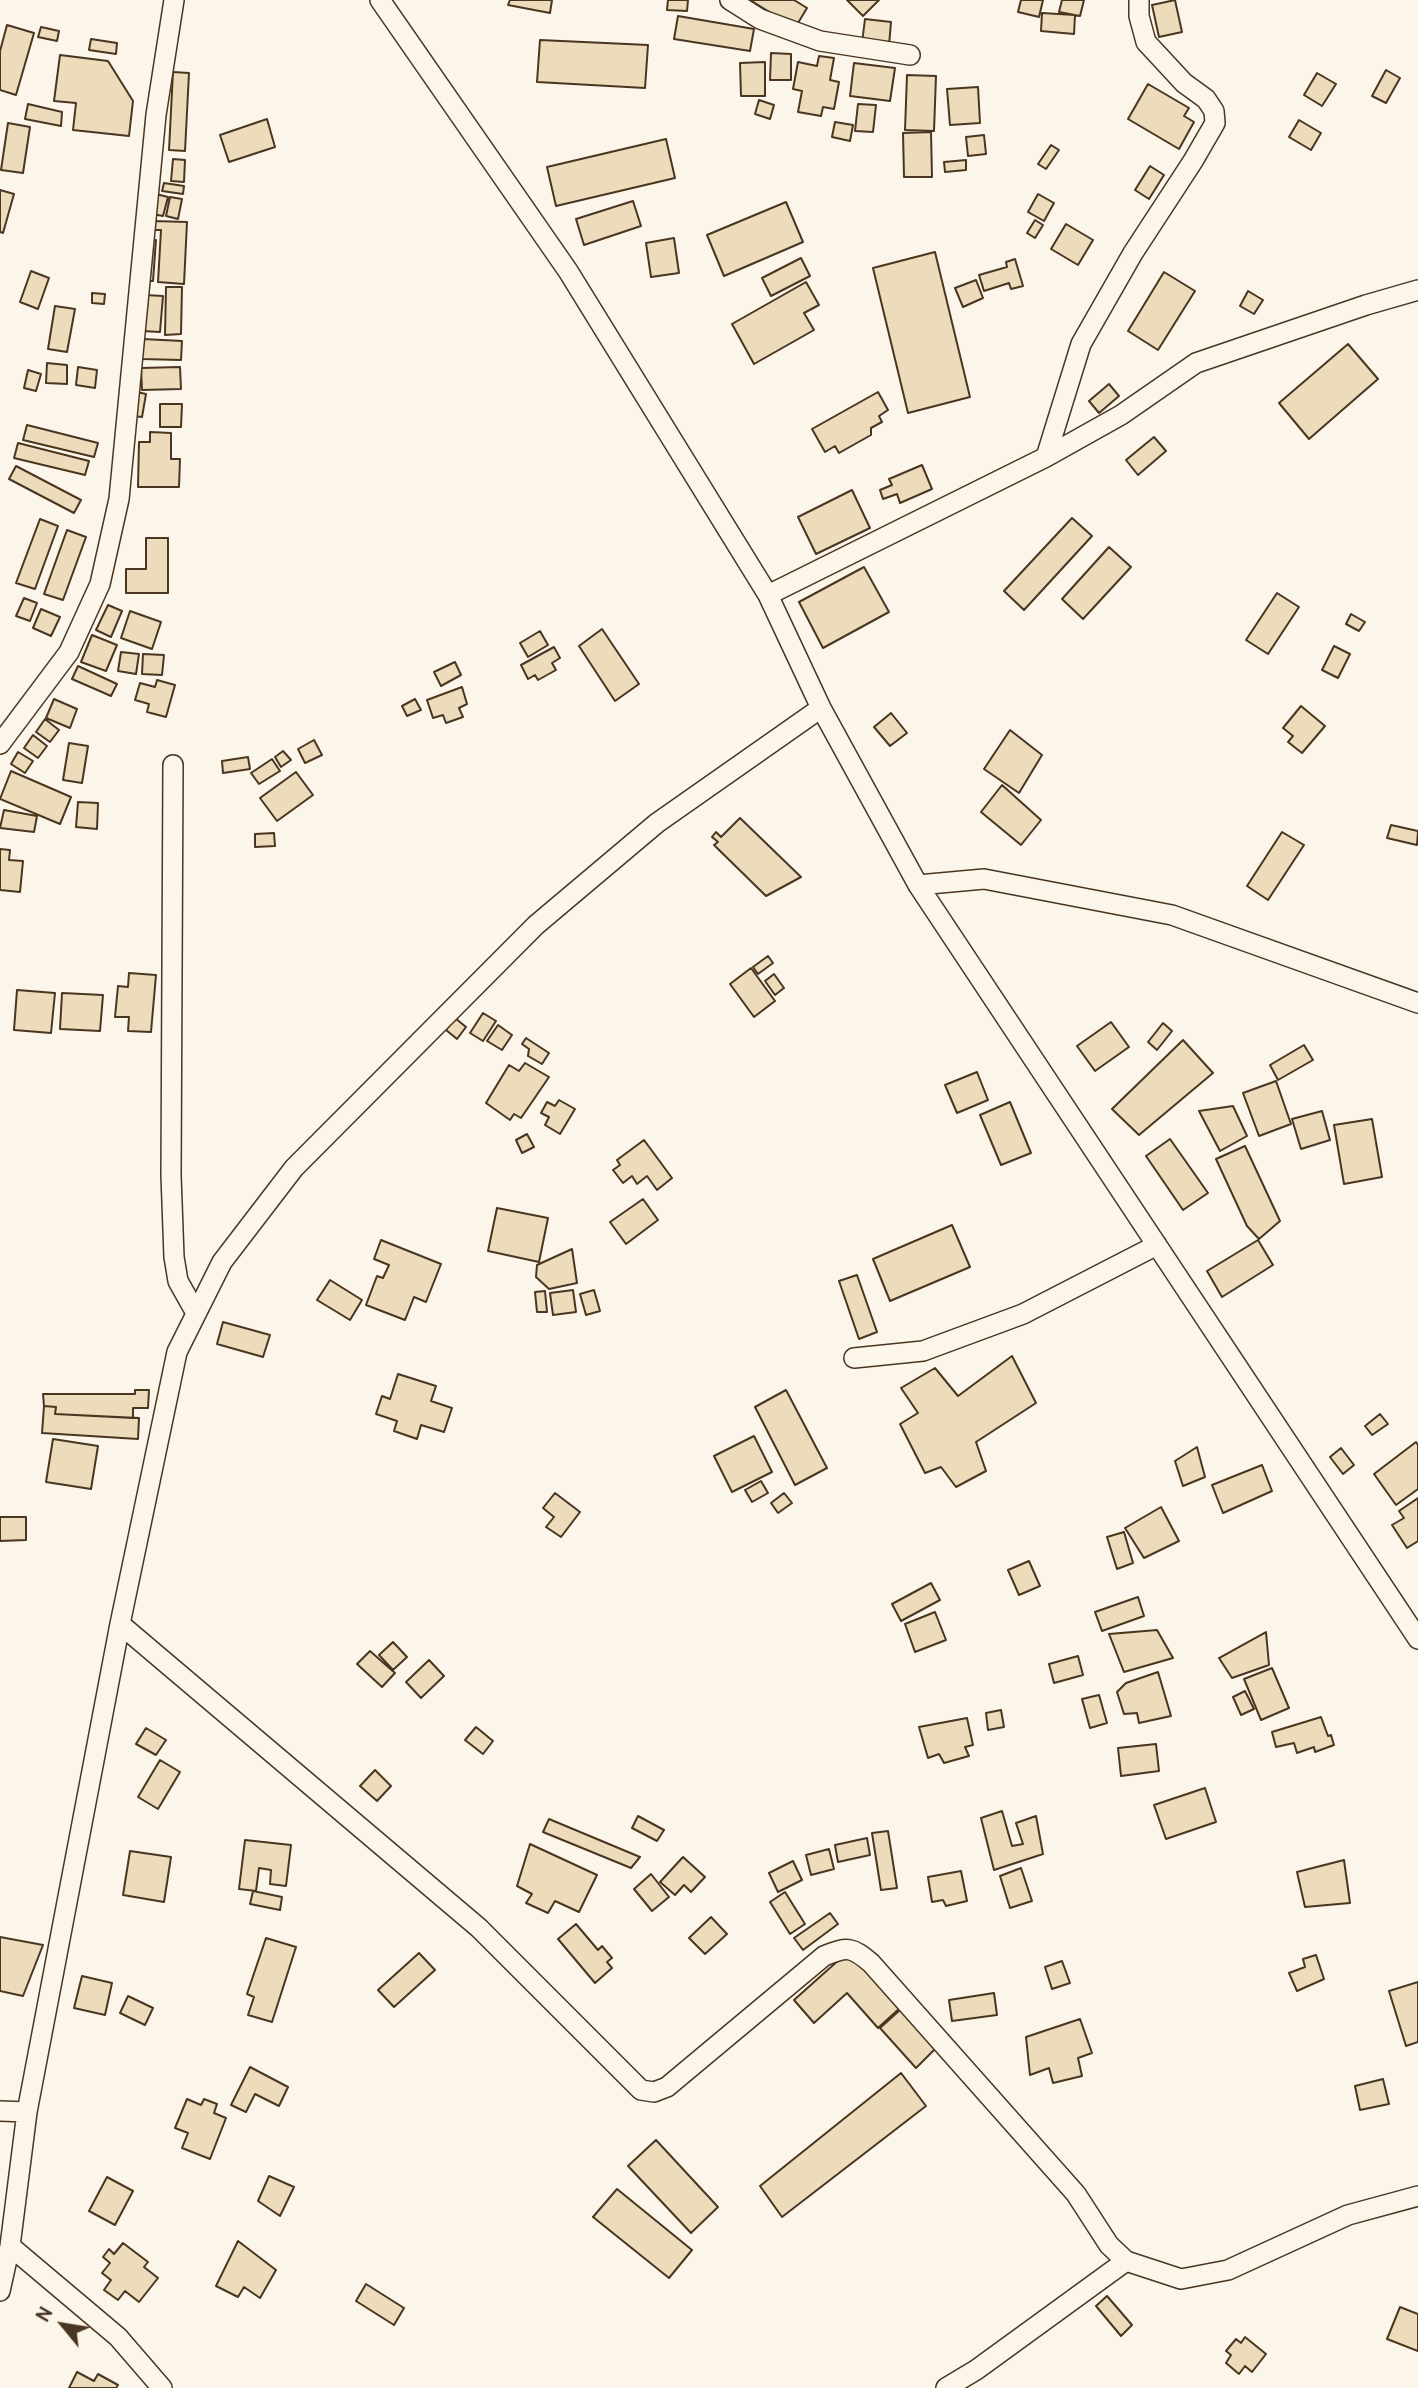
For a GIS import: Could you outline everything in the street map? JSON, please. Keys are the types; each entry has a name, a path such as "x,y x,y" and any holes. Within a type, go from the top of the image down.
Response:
{"street":[{"path":"2,736 69,652 100,584 119,499 156,115 174,0"},
{"path":"380,0 568,271 768,595 821,708 918,885 1418,1639"},
{"path":"730,0 760,19 820,41 910,55"},
{"path":"1046,457 1081,344 1133,253 1215,122 1214,111 1206,99 1184,83 1146,42 1139,16 1139,0"},
{"path":"768,595 1046,457 1121,415 1196,363 1418,290"},
{"path":"0,2291 10,2246 27,2112 120,1624 177,1352 222,1262 294,1168 536,925 657,823 821,708"},
{"path":"173,765 171,1175 174,1256 178,1281 196,1313"},
{"path":"918,885 984,879 1172,915 1418,1003"},
{"path":"854,1358 923,1351 986,1328 1023,1314 1157,1245"},
{"path":"120,1624 479,1928 641,2090 654,2092 667,2087 824,1956 842,1948 856,1950 871,1963 1076,2194 1109,2245 1126,2261 1181,2279 1228,2270 1348,2215 1418,2196"},
{"path":"0,2111 27,2112"},
{"path":"10,2246 118,2337 162,2388"},
{"path":"946,2388 976,2370 1126,2261"}],"building":[{"path":"510,0 552,0 550,13 508,5"},
{"path":"668,0 688,0 687,11 667,10"},
{"path":"750,0 794,0 807,8 795,28"},
{"path":"847,0 879,0 863,16"},
{"path":"1021,0 1043,0 1039,17 1018,12"},
{"path":"1062,0 1084,0 1080,16 1059,12"},
{"path":"1175,0 1182,32 1159,37 1152,5"},
{"path":"1042,13 1075,15 1074,34 1041,31"},
{"path":"678,16 754,29 750,51 674,39"},
{"path":"865,19 891,22 889,46 862,43"},
{"path":"7,25 34,33 16,95 0,90 0,51"},
{"path":"41,27 59,31 57,41 38,37"},
{"path":"91,39 117,43 116,54 89,50"},
{"path":"540,40 648,45 645,88 537,82"},
{"path":"771,53 791,54 791,80 770,80"},
{"path":"60,55 108,61 133,101 129,136 73,130 76,103 54,101"},
{"path":"819,56 834,58 830,80 839,82 834,109 823,107 821,116 798,112 802,91 793,89 798,62 817,66"},
{"path":"765,62 765,96 741,96 740,63"},
{"path":"854,63 895,68 890,101 850,96"},
{"path":"1386,70 1400,78 1386,103 1372,96"},
{"path":"173,72 189,73 185,151 169,150"},
{"path":"1317,73 1336,84 1322,106 1304,95"},
{"path":"907,75 936,76 934,131 905,130"},
{"path":"1148,84 1189,108 1184,116 1194,122 1179,149 1128,119"},
{"path":"978,87 980,123 950,125 947,89"},
{"path":"759,100 774,105 770,119 755,114"},
{"path":"28,104 62,112 61,126 25,119"},
{"path":"858,104 876,105 873,132 855,131"},
{"path":"267,119 275,147 229,162 220,135"},
{"path":"1299,120 1321,133 1311,150 1289,137"},
{"path":"835,122 853,125 850,141 832,137"},
{"path":"8,123 30,127 23,173 1,170"},
{"path":"931,132 932,177 904,177 903,133"},
{"path":"984,135 986,154 968,156 966,137"},
{"path":"666,139 675,178 556,206 547,167"},
{"path":"1051,145 1059,150 1046,169 1038,164"},
{"path":"173,159 185,160 184,182 171,181"},
{"path":"966,160 966,170 945,172 944,162"},
{"path":"1150,166 1164,175 1149,199 1135,190"},
{"path":"164,183 184,186 183,194 162,191"},
{"path":"0,190 14,194 3,233 0,232"},
{"path":"156,194 168,197 163,216 152,214"},
{"path":"1038,194 1054,203 1044,221 1028,212"},
{"path":"170,197 182,199 178,219 166,216"},
{"path":"633,201 641,226 584,245 576,219"},
{"path":"786,202 803,242 724,276 707,235"},
{"path":"1035,220 1043,225 1035,238 1027,233"},
{"path":"153,221 187,222 184,284 158,282 161,230 152,230"},
{"path":"1066,224 1093,240 1078,265 1051,249"},
{"path":"674,238 679,273 651,277 646,243"},
{"path":"148,239 156,240 153,281 145,281"},
{"path":"935,252 970,397 908,413 873,268"},
{"path":"801,258 810,276 771,296 762,278"},
{"path":"1015,259 1023,286 1011,289 1009,283 984,291 979,275 1007,267 1006,262"},
{"path":"31,271 49,278 38,309 20,302"},
{"path":"1164,272 1195,291 1158,350 1128,331"},
{"path":"976,280 983,298 963,307 955,288"},
{"path":"806,282 819,305 804,313 814,330 754,364 732,324"},
{"path":"166,287 182,287 181,334 165,335"},
{"path":"1248,291 1263,300 1254,314 1240,306"},
{"path":"92,293 105,294 104,304 92,303"},
{"path":"145,295 163,296 160,332 142,331"},
{"path":"55,306 75,309 67,352 48,349"},
{"path":"143,339 182,341 181,360 141,359"},
{"path":"1348,344 1378,379 1309,439 1279,403"},
{"path":"47,363 67,365 67,384 46,383"},
{"path":"78,367 97,370 95,388 76,385"},
{"path":"180,367 181,389 142,390 141,368"},
{"path":"28,370 41,374 36,391 24,388"},
{"path":"1109,384 1119,396 1099,413 1089,401"},
{"path":"137,392 146,394 142,417 133,416"},
{"path":"878,392 888,410 879,416 882,422 871,428 871,435 839,453 835,446 825,452 812,429"},
{"path":"160,404 182,404 181,427 160,427"},
{"path":"27,425 98,443 94,457 23,440"},
{"path":"150,432 171,433 171,459 180,459 179,487 138,487 139,442 150,442"},
{"path":"1154,437 1166,451 1138,475 1126,460"},
{"path":"18,443 89,461 85,475 14,458"},
{"path":"922,465 932,489 900,503 897,494 883,499 880,490 892,485 889,479"},
{"path":"16,466 81,500 74,513 9,479"},
{"path":"852,490 870,528 816,554 798,517"},
{"path":"1072,518 1092,536 1024,610 1004,591"},
{"path":"40,519 58,526 35,589 16,583"},
{"path":"67,530 86,537 63,600 44,594"},
{"path":"146,538 168,538 168,593 126,593 126,569 146,569"},
{"path":"1109,547 1131,567 1083,619 1062,599"},
{"path":"864,567 889,612 823,648 799,602"},
{"path":"1277,593 1299,607 1268,654 1246,640"},
{"path":"24,598 37,603 30,621 16,616"},
{"path":"108,605 122,611 111,637 96,630"},
{"path":"41,609 60,617 51,636 33,628"},
{"path":"130,611 161,622 152,649 121,638"},
{"path":"1351,614 1365,622 1359,631 1346,624"},
{"path":"602,629 639,684 615,701 579,646"},
{"path":"540,631 548,645 528,657 520,643"},
{"path":"92,635 117,645 106,671 81,662"},
{"path":"1334,646 1350,654 1338,678 1322,670"},
{"path":"554,647 560,658 552,663 556,670 538,680 535,675 528,679 521,665"},
{"path":"121,652 139,654 136,674 118,671"},
{"path":"143,654 164,655 162,675 142,674"},
{"path":"455,662 461,675 441,686 434,672"},
{"path":"78,666 117,684 111,696 72,679"},
{"path":"157,680 175,685 166,717 147,712 149,704 135,700 140,683 155,687"},
{"path":"462,687 467,704 459,708 463,717 446,723 443,715 433,718 427,700"},
{"path":"54,699 77,709 70,728 46,718"},
{"path":"415,699 421,710 407,716 402,706"},
{"path":"1301,706 1325,726 1302,753 1288,742 1293,736 1283,728"},
{"path":"891,713 907,733 890,746 874,727"},
{"path":"45,719 59,730 50,742 36,732"},
{"path":"1010,730 1042,755 1019,793 984,769"},
{"path":"33,735 47,746 38,758 24,748"},
{"path":"314,740 322,755 305,763 298,749"},
{"path":"69,743 88,746 82,783 63,780"},
{"path":"283,751 291,760 281,767 275,757"},
{"path":"18,752 33,761 25,773 11,764"},
{"path":"248,757 250,769 223,773 222,761"},
{"path":"272,759 280,771 259,784 251,773"},
{"path":"11,771 71,797 60,824 0,799"},
{"path":"296,772 313,795 277,821 260,798"},
{"path":"1002,785 1041,820 1021,845 981,812"},
{"path":"78,802 98,803 97,829 76,827"},
{"path":"4,810 37,816 34,832 0,828"},
{"path":"740,818 801,877 766,896 714,845 718,842 712,837 716,832 721,837"},
{"path":"1391,825 1418,831 1417,845 1387,838"},
{"path":"1282,832 1304,845 1268,900 1247,886"},
{"path":"274,833 275,846 255,847 255,834"},
{"path":"0,849 10,850 9,860 23,861 20,892 0,890"},
{"path":"768,956 773,963 758,974 753,967"},
{"path":"751,968 775,1001 754,1017 730,984"},
{"path":"129,973 156,975 151,1032 128,1031 129,1017 115,1017 118,986 128,987"},
{"path":"774,974 784,988 775,995 765,981"},
{"path":"17,990 55,993 51,1033 14,1030"},
{"path":"62,993 103,995 100,1031 60,1029"},
{"path":"483,1013 496,1021 483,1041 470,1033"},
{"path":"455,1018 466,1027 457,1039 446,1030"},
{"path":"1111,1022 1129,1047 1095,1071 1077,1046"},
{"path":"1163,1023 1172,1031 1157,1050 1148,1042"},
{"path":"498,1025 512,1035 502,1050 487,1041"},
{"path":"526,1038 549,1053 542,1064 528,1056 529,1049 522,1044"},
{"path":"1183,1040 1213,1073 1139,1135 1112,1109"},
{"path":"1304,1045 1313,1060 1278,1080 1270,1065"},
{"path":"525,1063 549,1077 521,1118 514,1114 510,1120 486,1103 509,1065 519,1071"},
{"path":"977,1072 988,1100 957,1113 945,1085"},
{"path":"1276,1081 1291,1124 1259,1136 1243,1093"},
{"path":"559,1100 575,1109 560,1134 545,1125 549,1117 541,1113 547,1102 555,1106"},
{"path":"1010,1102 1031,1153 1001,1165 980,1115"},
{"path":"1233,1106 1247,1136 1220,1151 1199,1111"},
{"path":"1322,1111 1330,1140 1301,1149 1292,1119"},
{"path":"1372,1119 1382,1177 1344,1184 1334,1125"},
{"path":"527,1134 534,1147 522,1153 516,1140"},
{"path":"1170,1139 1208,1193 1183,1210 1146,1156"},
{"path":"644,1140 672,1178 657,1190 647,1176 637,1184 632,1176 623,1183 613,1170 620,1165 617,1160"},
{"path":"1245,1146 1280,1221 1259,1239 1247,1226 1216,1159"},
{"path":"643,1199 658,1220 626,1244 610,1222"},
{"path":"497,1208 548,1218 539,1262 488,1251"},
{"path":"952,1225 970,1267 890,1301 873,1259"},
{"path":"381,1240 441,1264 426,1302 414,1297 405,1320 366,1305 377,1276 383,1278 389,1265 374,1259"},
{"path":"1258,1240 1273,1265 1222,1297 1207,1271"},
{"path":"572,1249 577,1283 549,1289 536,1277 537,1265"},
{"path":"857,1275 877,1332 859,1339 839,1281"},
{"path":"330,1280 362,1300 350,1320 317,1300"},
{"path":"573,1290 576,1312 553,1315 550,1293"},
{"path":"594,1290 600,1311 586,1315 580,1294"},
{"path":"545,1291 547,1312 537,1312 535,1292"},
{"path":"223,1322 270,1335 263,1357 217,1344"},
{"path":"1012,1356 1036,1403 976,1442 986,1471 956,1487 941,1467 925,1473 900,1424 918,1413 901,1388 935,1368 958,1396"},
{"path":"398,1374 436,1386 431,1401 452,1408 444,1432 421,1425 417,1439 394,1431 397,1421 376,1414 382,1396 390,1399"},
{"path":"135,1390 149,1390 148,1408 133,1408 133,1418 55,1414 56,1407 44,1406 43,1394 135,1394"},
{"path":"786,1390 827,1468 795,1485 755,1407"},
{"path":"44,1406 56,1407 55,1414 139,1418 138,1439 42,1433"},
{"path":"1380,1414 1388,1424 1372,1435 1365,1426"},
{"path":"754,1436 772,1472 732,1492 714,1456"},
{"path":"53,1439 98,1446 91,1489 46,1482"},
{"path":"1416,1442 1418,1489 1396,1505 1374,1474"},
{"path":"1197,1447 1205,1477 1183,1486 1175,1461"},
{"path":"1341,1448 1354,1465 1343,1474 1330,1457"},
{"path":"1262,1465 1272,1491 1223,1513 1212,1485"},
{"path":"761,1481 768,1493 752,1502 745,1490"},
{"path":"555,1493 580,1512 561,1537 546,1527 554,1517 543,1508"},
{"path":"784,1493 792,1503 778,1513 771,1503"},
{"path":"1418,1498 1418,1541 1407,1548 1392,1525 1404,1518 1399,1511"},
{"path":"1161,1507 1179,1541 1144,1558 1125,1528"},
{"path":"0,1517 26,1517 26,1540 0,1541"},
{"path":"1124,1532 1133,1563 1117,1569 1107,1537"},
{"path":"1029,1561 1040,1586 1019,1595 1008,1570"},
{"path":"931,1583 940,1600 901,1621 892,1604"},
{"path":"1138,1597 1144,1616 1102,1631 1095,1612"},
{"path":"935,1612 946,1640 915,1652 905,1624"},
{"path":"1157,1630 1173,1658 1124,1672 1109,1634"},
{"path":"1266,1632 1269,1665 1232,1678 1219,1658"},
{"path":"393,1642 407,1657 393,1670 379,1655"},
{"path":"370,1651 395,1673 382,1687 357,1664"},
{"path":"1078,1656 1083,1675 1054,1683 1049,1664"},
{"path":"429,1660 444,1676 421,1698 406,1682"},
{"path":"1272,1668 1289,1708 1261,1720 1244,1679"},
{"path":"1158,1672 1171,1716 1139,1723 1137,1713 1124,1714 1117,1692 1126,1683"},
{"path":"1245,1691 1254,1709 1241,1715 1233,1697"},
{"path":"1099,1695 1107,1723 1090,1728 1082,1699"},
{"path":"1001,1710 1004,1727 988,1730 986,1713"},
{"path":"1321,1717 1334,1745 1315,1752 1314,1747 1297,1753 1294,1743 1276,1747 1272,1732"},
{"path":"967,1718 973,1745 965,1747 969,1756 944,1763 939,1754 928,1758 919,1727"},
{"path":"476,1727 493,1741 483,1754 465,1740"},
{"path":"146,1728 166,1740 156,1755 136,1744"},
{"path":"1156,1744 1159,1771 1121,1776 1118,1748"},
{"path":"160,1760 180,1772 158,1809 138,1797"},
{"path":"375,1770 391,1786 377,1801 360,1786"},
{"path":"1205,1788 1216,1822 1166,1839 1154,1805"},
{"path":"1002,1811 1012,1846 1023,1844 1016,1823 1036,1816 1043,1854 994,1870 981,1818"},
{"path":"638,1816 664,1830 657,1841 632,1828"},
{"path":"549,1819 640,1857 631,1868 543,1832"},
{"path":"888,1831 897,1888 881,1890 872,1833"},
{"path":"867,1838 870,1855 838,1862 835,1845"},
{"path":"245,1840 291,1845 286,1886 270,1884 271,1870 259,1868 256,1891 239,1889"},
{"path":"530,1844 597,1875 579,1912 555,1901 548,1913 526,1903 532,1894 517,1886"},
{"path":"829,1849 834,1869 811,1875 806,1855"},
{"path":"130,1851 171,1857 164,1902 123,1895"},
{"path":"683,1857 705,1877 691,1892 684,1885 675,1895 660,1882"},
{"path":"1344,1860 1350,1903 1305,1907 1297,1872"},
{"path":"793,1861 802,1880 778,1892 769,1873"},
{"path":"1021,1868 1032,1901 1010,1908 1000,1876"},
{"path":"961,1871 967,1901 946,1906 943,1900 932,1902 928,1877"},
{"path":"651,1874 669,1897 652,1911 634,1889"},
{"path":"253,1891 282,1897 280,1910 250,1904"},
{"path":"785,1892 805,1924 790,1934 770,1902"},
{"path":"830,1913 838,1924 803,1950 794,1938"},
{"path":"711,1917 727,1934 705,1954 689,1938"},
{"path":"576,1924 598,1950 602,1946 612,1958 607,1962 612,1968 595,1983 558,1939"},
{"path":"0,1937 43,1945 23,1996 0,1991"},
{"path":"266,1938 296,1947 272,2022 248,2015 254,1997 247,1994"},
{"path":"850,1950 901,2007 878,2028 847,1993 814,2023 794,2000"},
{"path":"419,1953 435,1970 394,2007 378,1990"},
{"path":"1316,1955 1324,1979 1297,1991 1289,1973 1305,1967 1303,1959"},
{"path":"1062,1961 1070,1983 1052,1989 1045,1967"},
{"path":"82,1976 112,1983 105,2015 74,2008"},
{"path":"1418,1982 1418,2042 1406,2046 1389,1991"},
{"path":"994,1993 997,2015 952,2021 949,2000"},
{"path":"128,1996 153,2008 145,2025 120,2013"},
{"path":"901,2009 936,2048 916,2068 880,2028"},
{"path":"1080,2019 1092,2053 1078,2058 1082,2076 1053,2083 1049,2068 1030,2075 1026,2037"},
{"path":"250,2067 288,2087 279,2106 255,2094 246,2112 231,2105"},
{"path":"901,2073 926,2106 782,2217 760,2186"},
{"path":"1383,2079 1389,2104 1360,2110 1355,2086"},
{"path":"187,2099 201,2105 204,2099 217,2104 214,2113 226,2118 210,2159 182,2148 188,2133 175,2128"},
{"path":"656,2140 718,2207 691,2233 628,2166"},
{"path":"269,2176 294,2187 280,2216 258,2201"},
{"path":"107,2177 133,2191 115,2225 89,2211"},
{"path":"617,2189 692,2250 669,2278 593,2217"},
{"path":"238,2241 276,2270 260,2298 244,2287 238,2297 216,2286"},
{"path":"123,2243 148,2262 144,2267 158,2278 139,2302 125,2291 118,2300 104,2290 111,2280 102,2273 110,2263 103,2257 109,2249 114,2254"},
{"path":"366,2284 404,2308 394,2325 356,2301"},
{"path":"1107,2296 1132,2325 1121,2336 1096,2306"},
{"path":"1400,2307 1418,2314 1418,2351 1387,2339"},
{"path":"1245,2337 1266,2354 1252,2372 1245,2366 1239,2374 1226,2363 1231,2355 1226,2351 1236,2339 1241,2343"},
{"path":"77,2372 94,2381 98,2374 118,2385 116,2388 69,2388"}]}
